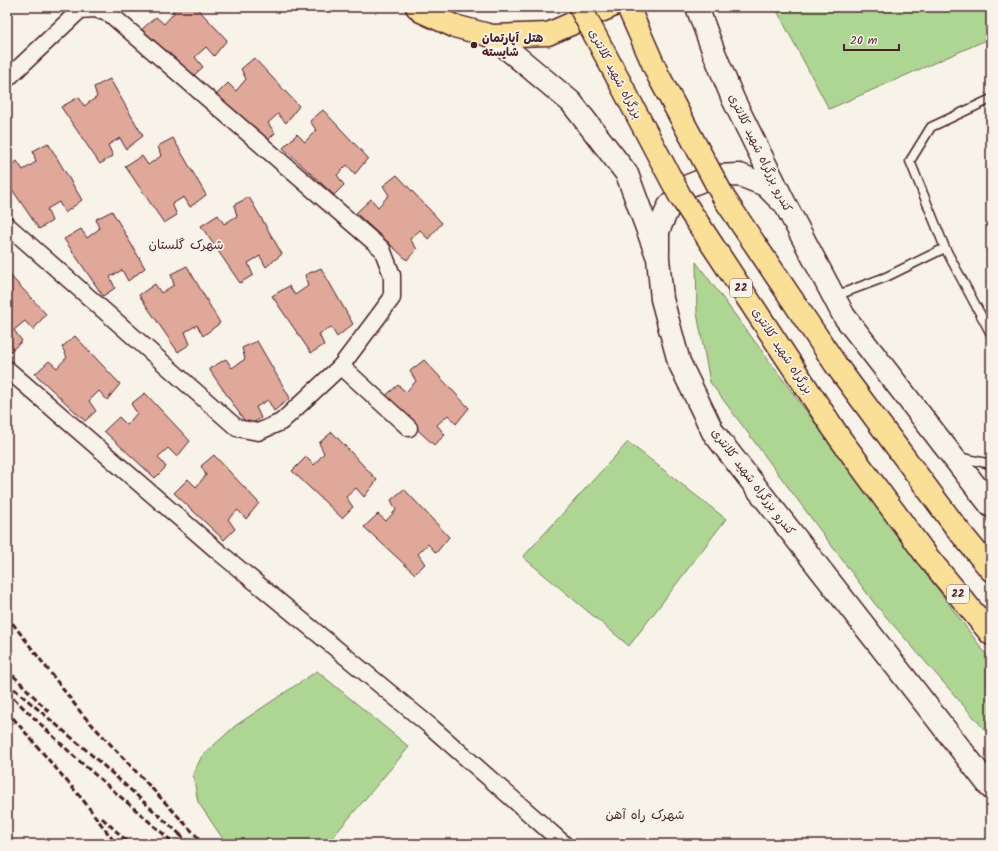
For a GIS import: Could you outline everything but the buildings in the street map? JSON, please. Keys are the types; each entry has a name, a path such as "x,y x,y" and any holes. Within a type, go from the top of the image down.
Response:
{"highway":[{"path":"417,7 454,26 492,36 548,34 610,7"},
{"name":"بزرگراه شهید کلانتری","path":"580,7 680,196 839,437 926,555 991,634"},
{"path":"628,7 658,75 724,198 836,366 955,526 991,570"}],"main road":[{"name":"کندرو بزرگراه شهید کلانتری","path":"698,7 713,50 733,99 785,204 844,316 991,506"},
{"name":"کندرو بزرگراه شهید کلانتری","path":"492,36 571,102 627,174 658,258 662,299 679,362 713,432 991,788"},
{"path":"658,258 658,231 669,206 688,186 713,176 740,175 765,185 785,204"}],"street":[{"path":"7,225 237,428 258,432 281,422 341,366 392,298 392,275 382,249 110,14 95,8 80,10 8,76"},
{"path":"341,366 409,428"},
{"path":"7,369 220,553 430,726 564,844"}],"lane":[{"path":"991,99 931,127 910,161 945,248 991,334"},
{"path":"834,296 886,277 945,248"},
{"path":"953,456 991,464"}],"green space":[{"path":"775,7 991,7 991,38 829,109"},
{"path":"696,262 991,661 991,737 875,604 710,382 697,313"},
{"path":"628,442 726,519 629,646 523,557"},
{"path":"317,671 409,747 327,844 232,844 221,836 198,802 193,774 202,756 235,726"}],"railway":[{"path":"7,616 82,714 204,844"},
{"path":"7,669 50,713"},
{"path":"7,683 85,749 183,837"},
{"path":"7,692 77,759 175,844"},
{"path":"7,711 83,800 116,844"},
{"path":"102,818 130,844"},
{"path":"179,834 191,844"}],"place":[{"name":"هتل آپارتمان شایسته","path":"474,45"}],"district":[{"name":"شهرک گلستان","path":"186,245"},
{"name":"شهرک راه آهن","path":"645,815"}]}
